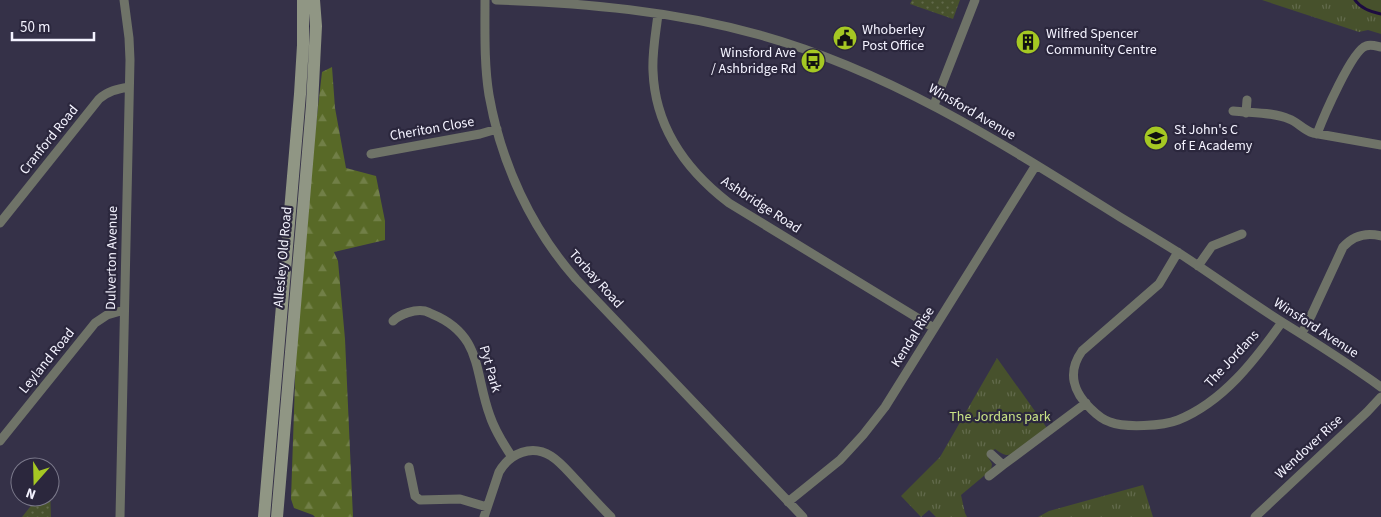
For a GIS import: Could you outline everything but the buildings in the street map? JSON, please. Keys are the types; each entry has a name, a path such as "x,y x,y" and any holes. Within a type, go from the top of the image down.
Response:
{"main road":[{"name":"Allesley Old Road","path":"277,517 302,65 303,0"},
{"name":"Allesley Old Road","path":"264,517 314,66 316,26 314,0"}],"street":[{"name":"Dulverton Avenue","path":"120,517 130,38 124,0"},
{"name":"Torbay Road","path":"485,0 485,56 489,95 497,129 509,166 526,205 549,244 562,264 576,280 803,517"},
{"name":"Winsford Avenue","path":"496,0 568,3 658,14 725,26 802,48 862,71 934,105 1036,165 1178,252 1381,388"},
{"path":"934,105 975,0"},
{"name":"Ashbridge Road","path":"658,14 652,69 655,91 664,123 688,166 728,203 934,328"},
{"path":"1316,134 1354,57 1365,46 1374,43"},
{"name":"Cranford Road","path":"0,223 99,99 115,89 129,87"},
{"path":"1246,112 1247,100"},
{"path":"1234,112 1286,118 1292,120 1304,130 1316,134 1381,145"},
{"name":"Cheriton Close","path":"371,154 480,134 497,129"},
{"name":"Kendal Rise","path":"788,502 840,460 886,407 1036,165"},
{"path":"1198,266 1212,246 1242,234"},
{"path":"1302,334 1343,247 1360,235 1374,234 1381,236"},
{"name":"The Jordans","path":"1178,252 1159,284 1082,351 1078,357 1073,372 1080,396 1086,404 1106,420 1119,424 1160,424 1178,420 1205,405 1234,381 1267,344 1282,322"},
{"name":"Leyland Road","path":"0,441 95,323 107,315 124,310"},
{"name":"Pyt Park","path":"393,321 401,315 425,311 443,318 460,331 473,352 490,417 502,442 512,457"},
{"name":"Wendover Rise","path":"1255,517 1381,397"},
{"path":"989,476 1086,404"},
{"path":"484,517 499,472 507,461 519,453 535,451 545,453 558,462 611,517"},
{"path":"991,454 1003,465"},
{"path":"409,466 415,496 420,500 460,499 487,507"}],"green space":[{"path":"912,0 960,0 953,19 910,4"},
{"path":"1262,0 1381,0 1381,34 1368,30 1359,32"},
{"path":"332,67 335,108 346,168 376,176 385,221 385,240 334,252 338,261 345,339 353,517 315,517 294,508 291,499 296,352 311,168 322,72"},
{"name":"The Jordans park","path":"997,358 1047,428 1016,452 1006,455 995,449 987,455 992,464 991,470 961,495 967,517 936,517 929,510 921,517 901,496 940,457"},
{"path":"1143,485 1153,517 1038,517 1049,511"},
{"path":"30,507 51,507 51,517 22,517"}],"waterway":[{"path":"1355,0 1366,10 1381,14"}],"place":[{"name":"Whoberley Post Office","path":"845,38"},
{"name":"Wilfred Spencer Community Centre","path":"1028,42"},
{"name":"Winsford Ave / Ashbridge Rd","path":"813,61"},
{"name":"St John's C of E Academy","path":"1156,138"}]}
